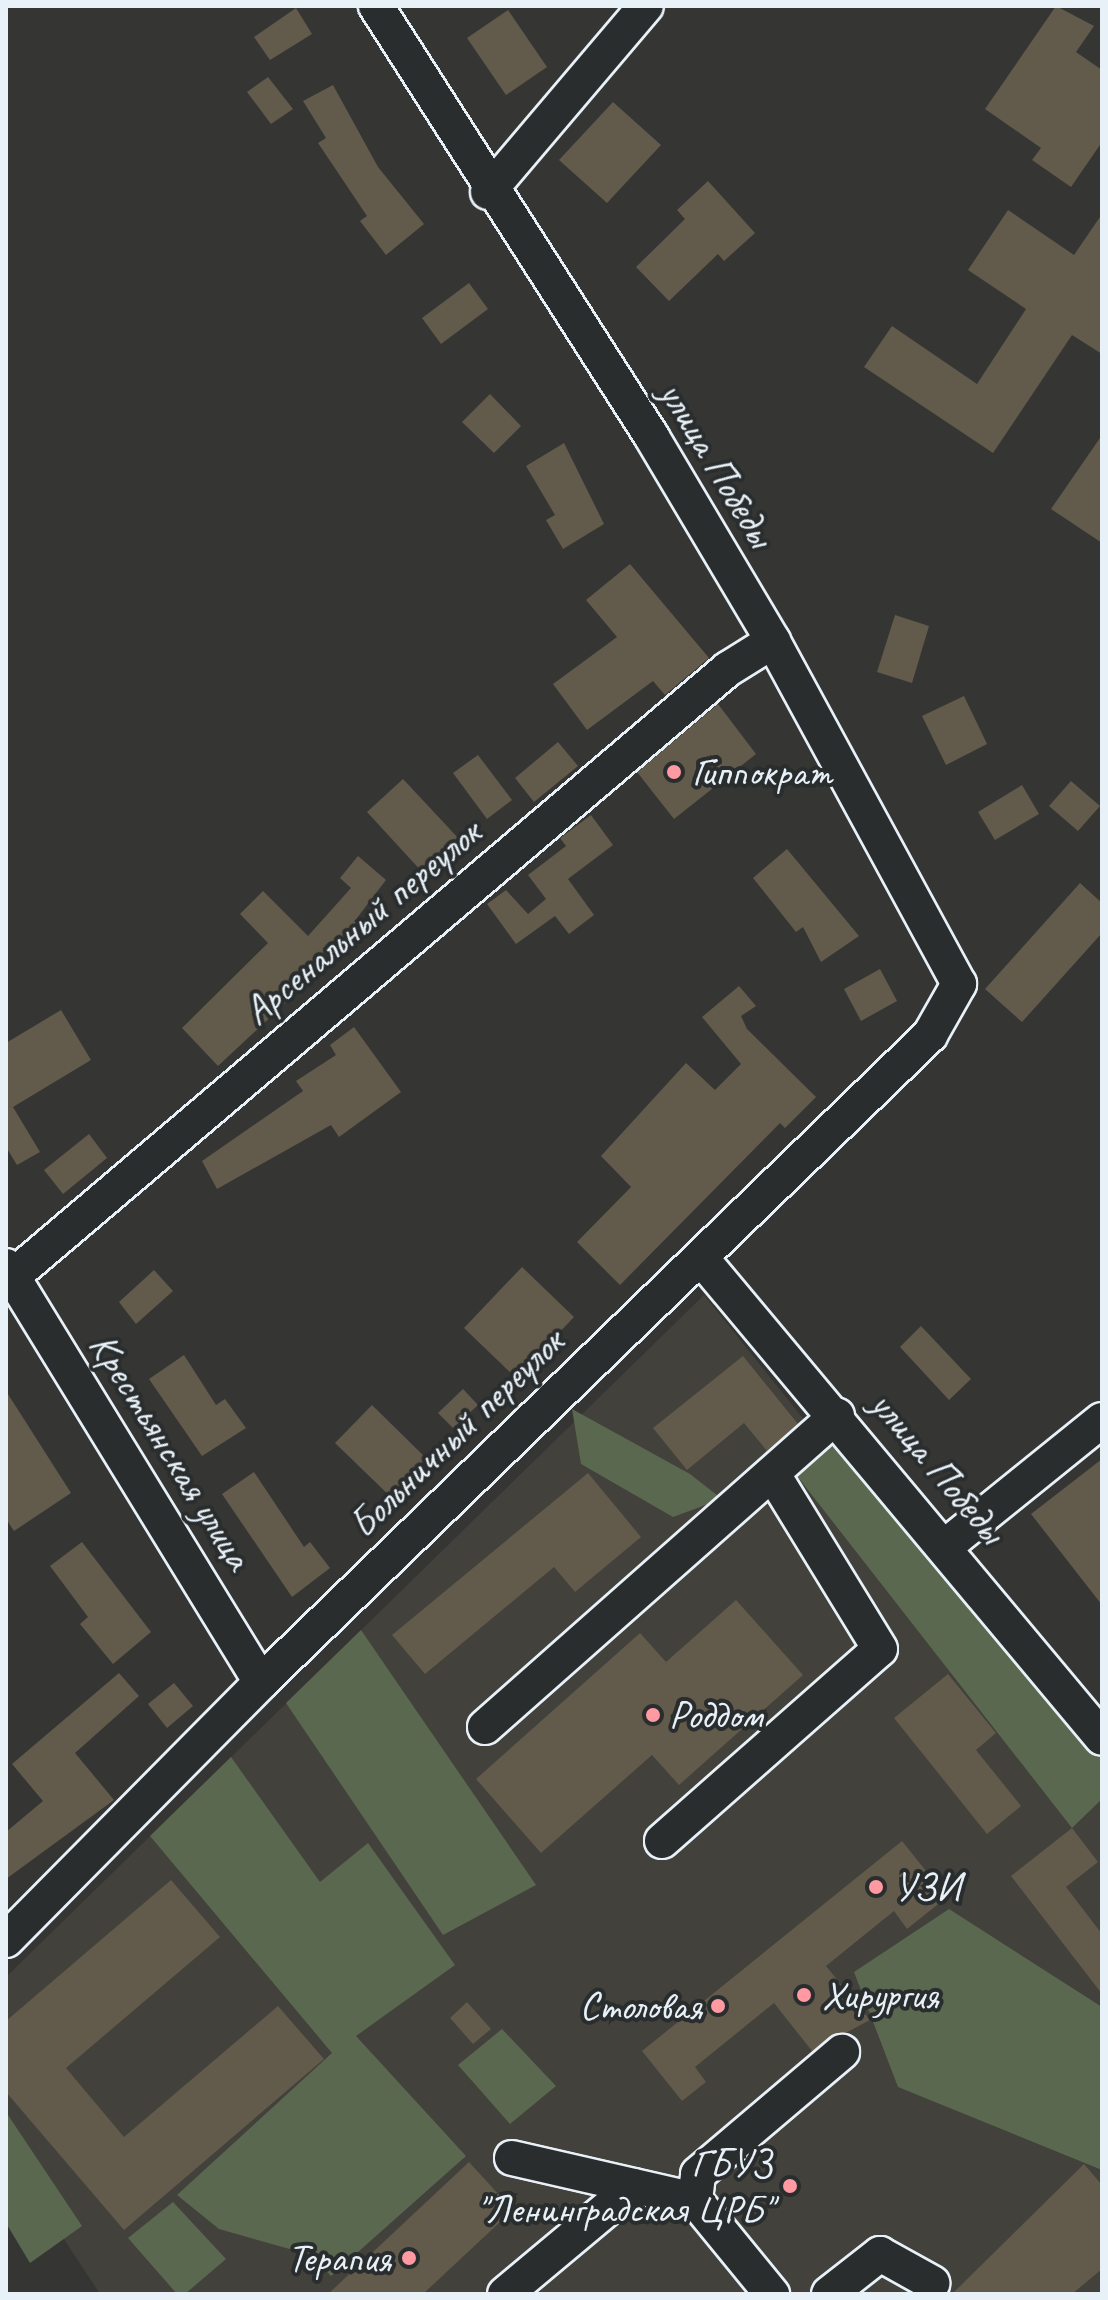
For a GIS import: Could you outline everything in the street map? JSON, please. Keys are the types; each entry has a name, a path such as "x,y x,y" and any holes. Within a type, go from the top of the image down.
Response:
{"street":[{"name":"улица Победы","path":"376,6 488,192 652,437 773,641 959,984"},
{"path":"488,192 646,6"},
{"name":"Арсенальный переулок","path":"9,1271 728,669 773,641"},
{"name":"Больничный переулок","path":"6,1940 261,1682 930,1035 959,984"},
{"name":"улица Победы","path":"701,1258 947,1545 1102,1738"},
{"name":"Крестьянская улица","path":"9,1271 261,1682"},
{"path":"485,1727 837,1416"},
{"path":"947,1545 1102,1420"},
{"path":"662,1841 880,1649 772,1473"},
{"path":"695,2200 698,2174 842,2052"},
{"path":"512,2158 695,2200 772,2294"},
{"path":"505,2294 634,2186"},
{"path":"829,2294 880,2254 932,2283"}],"shaded area":[{"path":"704,1295 1102,1791 1102,2294 100,2294 6,2151 6,1977"}],"green space":[{"path":"572,1409 690,1474 722,1499 673,1517 581,1464"},
{"path":"840,1433 1102,1736 1102,1799 1072,1828 797,1476"},
{"path":"361,1630 536,1885 443,1935 286,1703"},
{"path":"231,1757 320,1882 368,1843 455,1965 356,2036 466,2156 331,2276 311,2255 219,2229 177,2195 332,2053 150,1836"},
{"path":"949,1909 1102,2007 1102,2170 898,2087 854,1972"},
{"path":"502,2029 556,2086 510,2124 458,2065"},
{"path":"6,2112 82,2226 30,2263 6,2223"},
{"path":"173,2202 226,2259 185,2294 177,2294 128,2238"}],"building":[{"path":"1056,6 1094,26 1076,52 1102,70 1102,142 1071,187 1032,160 1041,148 985,109"},
{"path":"296,8 312,34 270,60 254,37"},
{"path":"508,10 547,67 506,95 467,38"},
{"path":"268,77 293,109 271,124 247,92"},
{"path":"333,85 378,167 424,224 386,255 360,221 367,216 318,143 326,138 303,101"},
{"path":"613,102 661,145 607,203 559,160"},
{"path":"708,181 755,233 724,261 718,254 669,301 636,267 685,219 677,210"},
{"path":"1008,210 1074,255 1102,214 1102,354 1072,335 993,453 864,367 892,326 977,384 1026,309 968,270"},
{"path":"469,283 488,309 441,344 422,318"},
{"path":"490,394 521,426 494,453 462,422"},
{"path":"1102,435 1102,543 1051,509"},
{"path":"564,443 604,524 563,549 546,520 555,515 526,466"},
{"path":"630,564 709,658 665,695 653,681 587,730 553,684 617,637 586,600"},
{"path":"895,615 929,626 912,683 877,672"},
{"path":"964,696 987,744 946,765 922,716"},
{"path":"718,704 756,754 674,819 637,772"},
{"path":"558,742 578,766 534,802 515,778"},
{"path":"478,755 512,800 487,819 453,773"},
{"path":"403,779 460,840 424,874 367,812"},
{"path":"1071,781 1100,806 1078,831 1049,806"},
{"path":"1022,785 1039,814 995,840 978,812"},
{"path":"591,815 613,845 568,879 594,915 569,934 555,916 516,944 487,904 506,890 528,914 546,899 528,875 566,846 560,838"},
{"path":"787,849 859,936 821,962 803,927 796,932 753,878"},
{"path":"358,856 386,880 357,918 366,928 218,1066 182,1028 268,943 240,914 263,891 308,936 351,888 340,878"},
{"path":"1080,883 1102,903 1102,933 1022,1022 985,989"},
{"path":"880,969 897,1001 861,1021 844,989"},
{"path":"739,986 756,1006 741,1016 747,1029 816,1097 785,1128 780,1123 620,1285 577,1242 631,1187 601,1156 686,1063 715,1090 741,1064 702,1017"},
{"path":"61,1010 91,1060 13,1107 40,1152 17,1165 6,1147 6,1043"},
{"path":"354,1027 401,1092 339,1137 331,1125 217,1189 202,1161 303,1091 296,1081 336,1055 330,1045"},
{"path":"89,1134 107,1158 63,1194 44,1170"},
{"path":"522,1267 574,1317 516,1378 464,1328"},
{"path":"154,1270 173,1291 136,1324 119,1302"},
{"path":"921,1326 971,1379 949,1400 900,1347"},
{"path":"184,1355 216,1405 225,1399 246,1428 202,1456 149,1379"},
{"path":"743,1356 798,1424 767,1451 744,1423 687,1470 653,1428"},
{"path":"463,1389 478,1405 453,1428 438,1413"},
{"path":"6,1391 71,1493 14,1531 6,1519"},
{"path":"372,1405 433,1465 397,1503 335,1443"},
{"path":"1102,1459 1102,1605 1031,1514"},
{"path":"254,1472 304,1547 310,1542 330,1568 292,1597 222,1494"},
{"path":"588,1473 641,1537 575,1592 554,1567 425,1674 392,1635"},
{"path":"82,1542 151,1632 113,1664 80,1624 88,1617 50,1566"},
{"name":"Роддом","path":"736,1600 803,1675 679,1785 652,1755 541,1853 476,1779 640,1633 666,1662"},
{"path":"119,1673 139,1696 75,1753 114,1800 6,1879 6,1832 43,1801 12,1764"},
{"path":"948,1674 996,1733 976,1750 1021,1806 987,1834 894,1718"},
{"path":"174,1683 193,1706 167,1728 148,1704"},
{"path":"1072,1828 1098,1862 1066,1887 1102,1934 1102,1994 1011,1876"},
{"name":"Хирургия","path":"902,1841 947,1897 907,1929 894,1911 826,1966 870,2020 812,2051 774,2003 695,2067 706,2082 682,2101 642,2051"},
{"path":"171,1880 220,1937 66,2068 124,2137 278,2006 324,2059 124,2230 6,2092 6,2021"},
{"path":"467,2002 491,2029 473,2044 450,2018"},
{"name":"Терапия","path":"469,2162 513,2210 423,2294 328,2294"},
{"path":"1084,2164 1102,2185 1102,2269 1072,2294 952,2294"}],"place":[{"name":"Гиппократ","path":"674,772"},
{"name":"Роддом","path":"653,1715"},
{"name":"УЗИ","path":"876,1887"},
{"name":"Хирургия","path":"804,1995"},
{"name":"Столовая","path":"718,2006"},
{"name":"ГБУЗ \"Ленинградская ЦРБ\"","path":"790,2186"},
{"name":"Терапия","path":"409,2258"}]}
